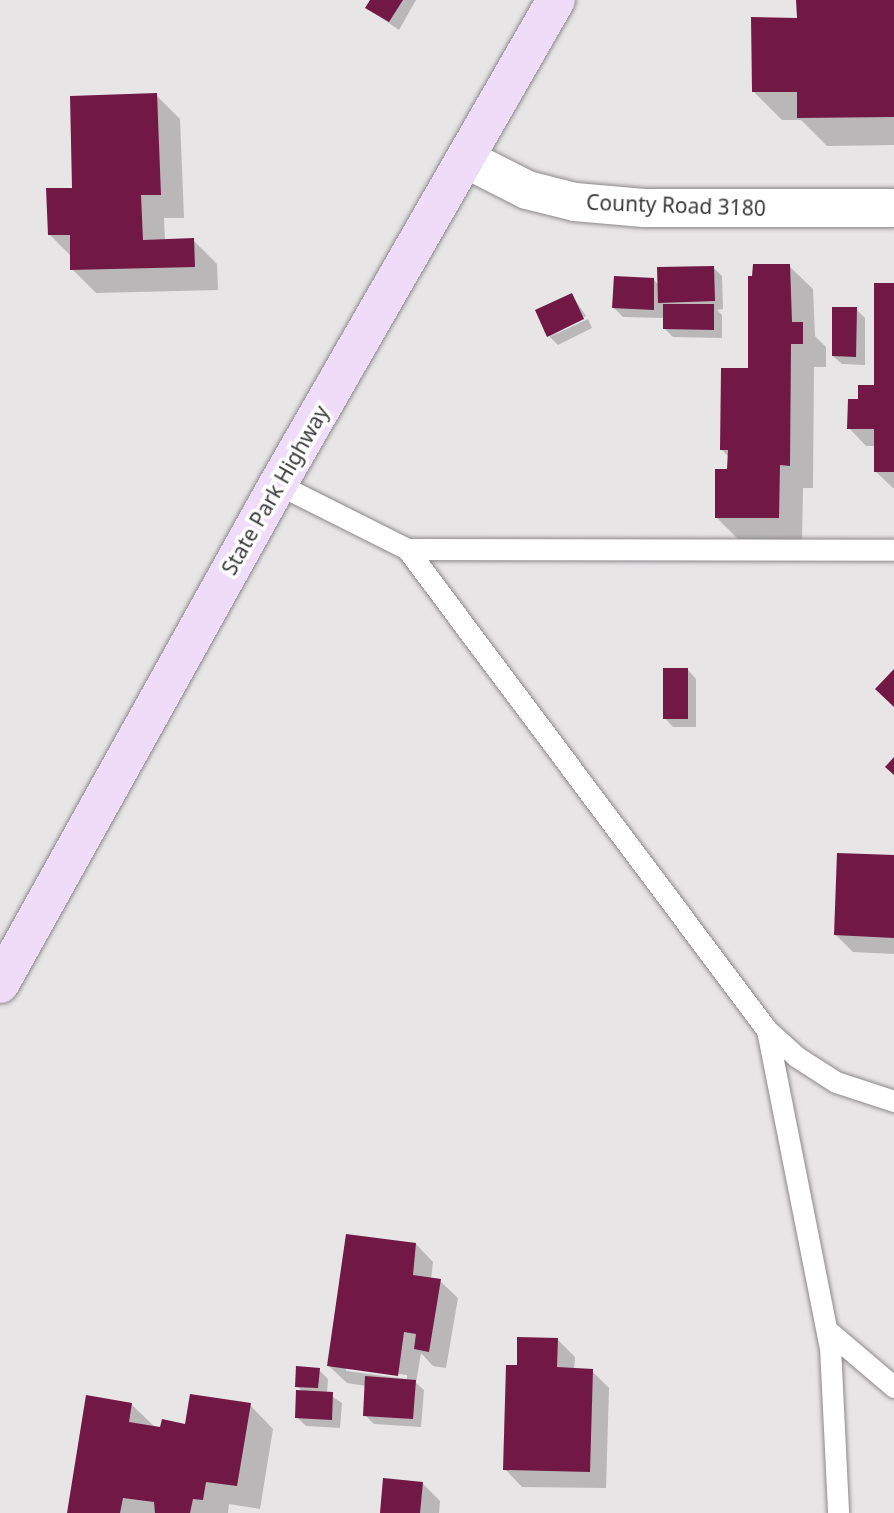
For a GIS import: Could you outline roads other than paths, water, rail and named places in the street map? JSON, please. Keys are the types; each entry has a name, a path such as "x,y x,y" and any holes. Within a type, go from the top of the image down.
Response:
{"main road":[{"name":"State Park Highway","path":"0,984 278,484 556,0"}],"street":[{"name":"County Road 3180","path":"466,159 527,190 575,202 644,208 894,208"}],"lane":[{"path":"278,484 407,549 768,1030 797,1057 836,1082 894,1101"},
{"path":"407,549 894,551"},
{"path":"768,1030 827,1330 838,1513"},
{"path":"827,1330 894,1387"}]}
